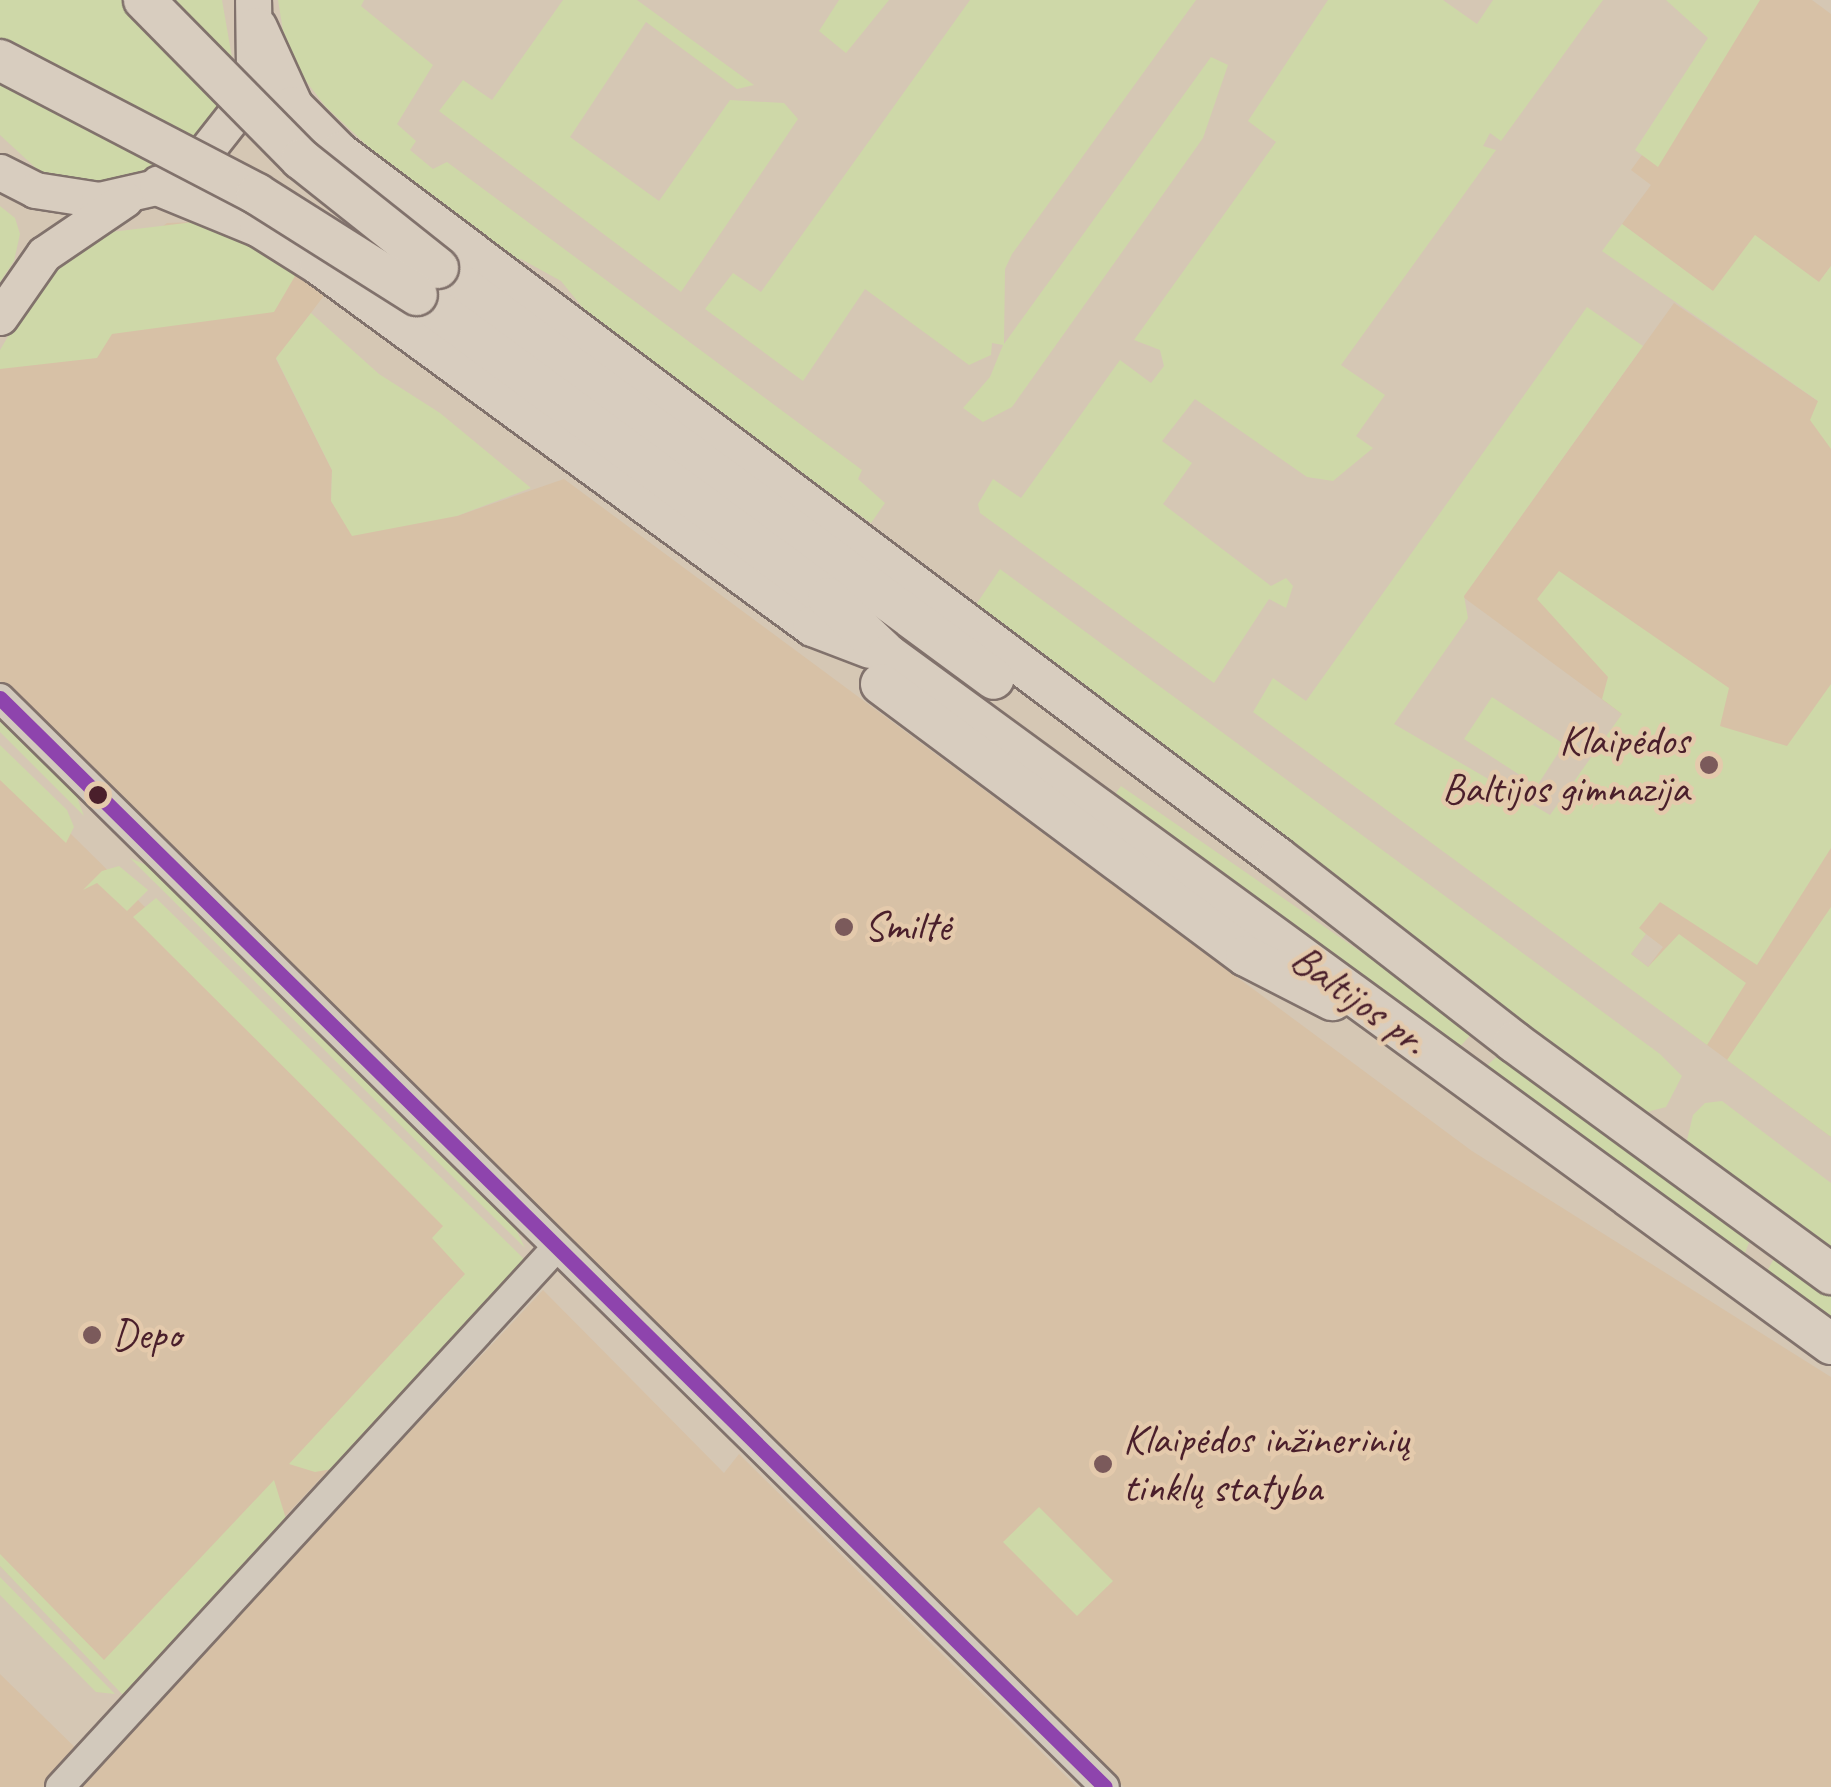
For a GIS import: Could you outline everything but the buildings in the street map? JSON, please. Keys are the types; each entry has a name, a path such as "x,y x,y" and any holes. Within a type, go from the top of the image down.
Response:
{"highway":[{"path":"144,0 428,282 828,598 888,656"},
{"path":"255,14 293,107 339,152 1278,858 1342,912"},
{"path":"0,60 428,282 1216,835 1342,912"},
{"path":"145,191 260,227 320,265 814,626 869,675 1246,956 1297,987 1386,1020"},
{"path":"814,626 888,656"},
{"name":"Baltijos pr.","path":"888,656 1831,1344"},
{"name":"Baltijos pr.","path":"1342,912 1831,1274"},
{"path":"1470,1082 1476,1052 1489,1043 1514,1042"},
{"path":"1727,1269 1747,1271 1761,1263 1766,1243 1757,1220"}],"main road":[{"path":"0,317 44,254 222,138 254,68 255,14"},
{"path":"0,172 66,198 145,191"}],"street":[{"path":"0,698 1104,1787"},
{"path":"60,1787 556,1248"}],"shaded area":[{"path":"1756,0 1812,0 1831,14 1831,266 1819,283 1713,292 1622,224 1651,185 1631,170"},
{"path":"194,222 329,289 276,359 332,470 331,501 457,516 564,479 1472,1151 1831,1377 1831,1787 1124,1787 0,681 0,350 167,223"},
{"name":"Klaipėdos Baltijos gimnazija","path":"1674,303 1831,410 1831,1137 1504,894 1622,714 1463,597","holes":["1646,934 1663,947 1648,967 1631,954"]},
{"path":"0,764 514,1271 138,1674 115,1683 0,1566"},
{"path":"543,1290 724,1473 739,1454 1077,1787 0,1787 0,1674 95,1767"}],"green space":[{"path":"0,0 222,0 234,69 217,120 195,146 137,180 70,184 39,171 0,135"},
{"path":"278,0 364,0 361,6 433,65 397,124 416,141 410,150 433,169 447,162 862,470 858,479 885,503 871,523 826,491 819,494 619,352 561,281 521,259 510,264 411,187 325,106 287,56"},
{"path":"563,0 637,0 754,85 737,89 646,22 570,137 659,201 730,100 784,103 798,119 681,292 439,111 463,80 492,100"},
{"path":"839,0 889,0 846,53 819,31"},
{"path":"970,0 1196,0 1012,254 1005,269 1004,344 1211,57 1228,65 1203,138 1012,407 983,422 963,408 990,377 1003,345 992,343 991,355 969,365 865,289 803,381 705,309 733,273 761,292"},
{"path":"1328,0 1443,0 1477,24 1493,0 1603,0 1501,141 1490,133 1483,146 1496,150 1341,365 1385,395 1356,436 1373,448 1333,481 1307,477 1195,399 1162,441 1192,463 1163,504 1271,586 1286,578 1293,586 1286,608 1269,599 1214,683 980,513 978,504 993,479 1021,498 1120,360 1151,383 1164,366 1160,350 1134,340 1276,142 1248,121"},
{"path":"1666,0 1760,0 1658,167 1635,150 1708,38"},
{"path":"0,206 15,218 20,234 14,261 0,282"},
{"path":"194,222 225,229 290,264 295,276 274,312 112,334 97,358 0,369 0,350 36,289 86,235"},
{"path":"1622,224 1713,291 1755,235 1819,282 1831,266 1831,449 1810,420 1818,401 1602,251"},
{"path":"1587,307 1643,346 1464,596 1468,618 1394,724 1550,815 1622,714 1602,699 1608,677 1537,599 1559,571 1729,688 1720,726 1787,746 1831,684 1831,848 1757,965 1660,902 1639,928 1646,934 1631,954 1648,967 1679,934 1746,983 1707,1045 1253,712 1273,678 1306,701"},
{"path":"311,313 379,374 440,413 531,488 457,516 352,536 331,501 332,470 276,358"},
{"path":"1000,569 1660,1054 1682,1076 1666,1107 1643,1113 971,612"},
{"path":"1492,697 1564,744 1537,786 1464,739"},
{"path":"0,718 75,792 84,816 0,732"},
{"path":"0,745 67,810 74,827 66,843 0,780"},
{"path":"1121,786 1475,1030 1457,1050 1330,962 1116,793"},
{"path":"130,858 151,867 513,1223 525,1248"},
{"path":"119,866 148,890 127,911 97,883 83,890 102,871"},
{"path":"156,898 525,1260 343,1467 315,1472 289,1464 465,1274 432,1238 443,1226 133,917"},
{"path":"1831,907 1831,1137 1727,1060"},
{"path":"1501,1053 1751,1237 1745,1253 1740,1256 1484,1068"},
{"path":"1722,1101 1831,1183 1831,1250 1686,1144 1693,1115 1705,1103"},
{"path":"1777,1253 1831,1290 1831,1332 1764,1277"},
{"path":"274,1480 287,1522 130,1692 122,1694 0,1566 0,1554 104,1660"},
{"path":"1039,1507 1113,1581 1077,1616 1003,1542"},
{"path":"0,1577 115,1694 96,1692 0,1595"}],"transit line":[{"path":"0,698 1105,1787"}],"place":[{"name":"Klaipėdos Baltijos gimnazija","path":"1709,765"},
{"name":"Smiltė","path":"844,927"},
{"name":"Depo","path":"92,1335"},
{"name":"Klaipėdos inžinerinių tinklų statyba","path":"1103,1464"}]}
